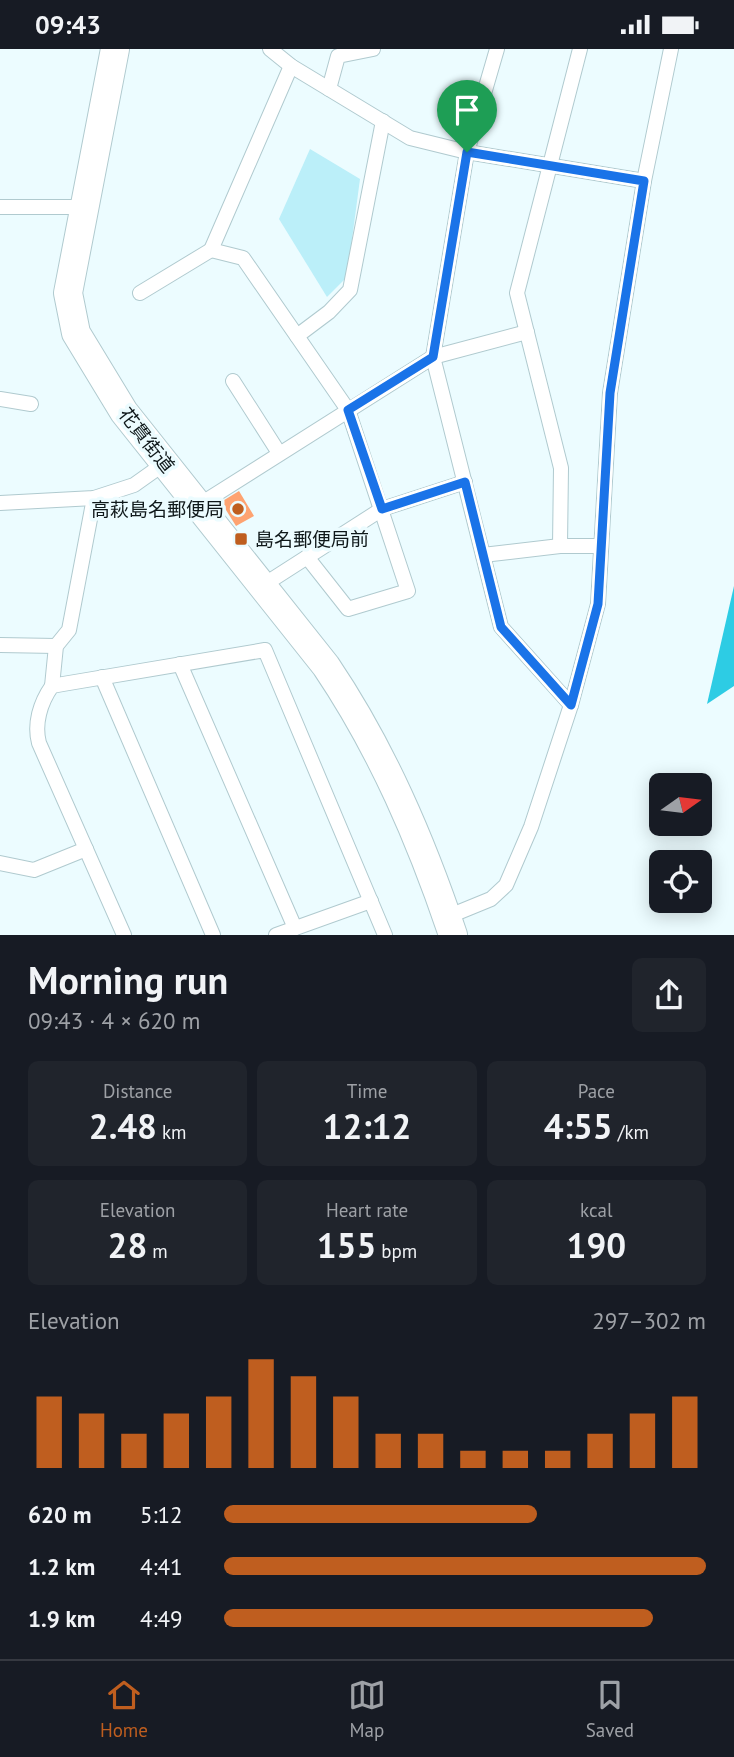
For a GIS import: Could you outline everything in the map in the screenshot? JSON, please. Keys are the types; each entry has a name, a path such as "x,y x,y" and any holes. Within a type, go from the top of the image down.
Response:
{"highway":[{"name":"花貫街道","path":"115,49 68,293 69,315 85,352 99,375 326,666 370,737 403,804 450,926"}],"street":[{"path":"270,49 291,66 410,138 467,152 644,181"},
{"path":"329,89 338,56 373,49"},
{"path":"497,49 467,152 433,357 501,627 571,705"},
{"path":"560,546 561,468 517,293 580,49"},
{"path":"450,926 491,899 506,885 531,827 571,705 598,604 610,393 644,181 671,49"},
{"path":"140,293 211,250 291,66"},
{"path":"297,336 329,312 350,290 383,121"},
{"path":"0,207 83,207"},
{"path":"211,250 243,258 348,410 408,591 348,609 307,557"},
{"path":"199,505 433,357 527,332"},
{"path":"233,381 278,453"},
{"path":"0,399 31,404"},
{"path":"0,503 94,498 134,485 165,463"},
{"path":"262,586 382,509 465,482"},
{"path":"94,498 69,630 56,646 52,686 38,716 38,737 124,935"},
{"path":"483,555 560,546 601,547"},
{"path":"0,645 56,646"},
{"path":"52,686 265,650 385,935"},
{"path":"180,664 295,928"},
{"path":"102,677 213,935"},
{"path":"0,863 34,870 86,849"},
{"path":"276,935 371,901"}],"shaded area":[{"path":"310,149 360,179 347,277 327,297 279,219"},
{"path":"734,586 734,686 707,704"}],"building":[{"path":"239,491 254,516 236,526 221,502"}],"place":[{"name":"高萩島名郵便局","path":"238,509"},
{"name":"島名郵便局前","path":"241,539"}],"route":[{"path":"467,152 644,181 610,393 598,604 571,705 501,627 465,482 382,509 348,410 433,357 467,152"}]}
